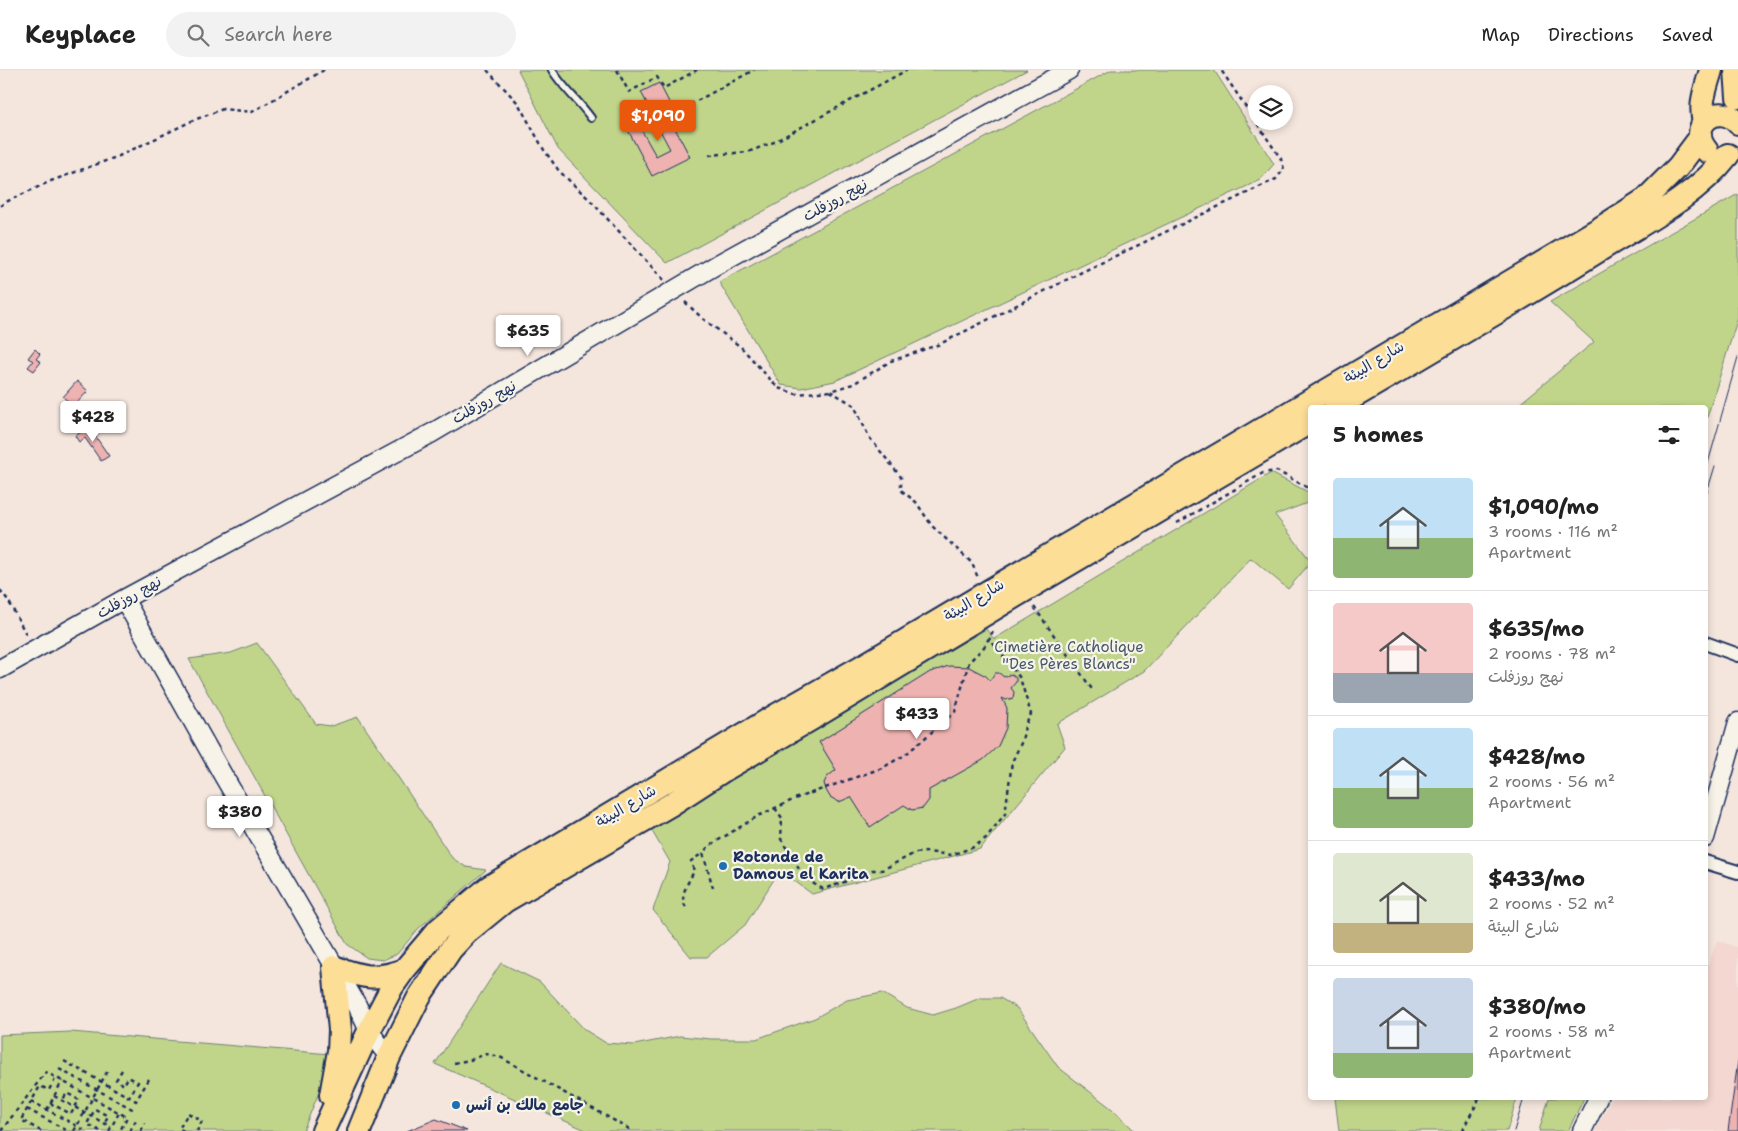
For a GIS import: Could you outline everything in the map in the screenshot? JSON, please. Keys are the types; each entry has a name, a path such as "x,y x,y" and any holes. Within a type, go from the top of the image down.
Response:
{"highway":[{"path":"1711,70 1702,100 1702,146 1713,155 1720,157 1734,153"},
{"path":"1736,70 1738,97"},
{"path":"1702,130 1709,117 1716,114 1724,114 1737,119"},
{"name":"شارع البيئة","path":"323,1131 369,1031 392,987 438,930 489,887 1614,220 1646,200 1667,180 1702,130"},
{"name":"شارع البيئة","path":"1340,405 1480,324 1651,218 1706,180 1734,153"},
{"name":"شارع البيئة","path":"359,1131 389,1057 419,997 451,949 466,932 505,901 670,805 724,770 830,708 1021,604 1308,423"},
{"path":"323,1131 339,1051 340,1030 334,967 374,978 404,970"}],"street":[{"name":"نهج روزفلت","path":"0,669 124,599 432,433 718,264 1069,70"},
{"path":"124,599 224,777 357,1005 369,1031 389,1057"},
{"path":"1708,644 1738,655"},
{"path":"1708,830 1732,768 1738,722"},
{"path":"1708,863 1738,872"},
{"path":"1582,1131 1597,1100"}],"lane":[{"path":"552,70 560,83 580,103 591,118"}],"path":[{"path":"0,206 51,181 120,156 194,120 223,109 252,112 324,70"},
{"path":"487,70 518,103 544,150 559,171 590,199 702,318 741,347 778,388 796,394 830,391 853,384 891,361 940,344 1276,179 1284,169 1281,159 1221,70"},
{"path":"617,70 629,92 657,77 664,88 697,70"},
{"path":"669,116 754,70"},
{"path":"709,155 748,152 774,142 907,70"},
{"path":"830,391 854,405 869,437 901,477 901,490 916,502 932,526 972,563 984,593"},
{"path":"1170,527 1263,473 1277,470 1308,488"},
{"path":"0,590 8,600 34,650"},
{"path":"1021,604 1035,606 1094,692"},
{"path":"1021,604 1035,606"},
{"path":"686,907 683,903 683,894 694,871 691,861 710,846 758,816 797,798 882,768 906,754 955,712 969,662 984,647 993,630"},
{"path":"775,808 782,818 781,840 799,869 814,884 823,889 872,870 882,870 915,853 927,852 951,855 974,847 986,838 1005,814 1012,762 1022,741 1025,726 1031,714 1020,678 989,638"},
{"path":"703,853 713,888"},
{"path":"454,1063 486,1054 500,1057 633,1131"},
{"path":"64,1062 136,1101 148,1079"},
{"path":"59,1069 136,1111"},
{"path":"122,1070 116,1080 124,1085 128,1077 138,1082 129,1097"},
{"path":"1,1131 46,1072 128,1116 120,1131"},
{"path":"74,1131 107,1072"},
{"path":"41,1131 21,1120 40,1086 49,1090 56,1077"},
{"path":"47,1110 62,1081"},
{"path":"50,1103 71,1114 79,1100 67,1093 62,1101"},
{"path":"54,1096 111,1127"},
{"path":"1463,1131 1478,1100"},
{"path":"31,1101 86,1131"},
{"path":"27,1109 68,1131"},
{"path":"100,1131 87,1124 95,1109 108,1116 104,1124"},
{"path":"109,1131 119,1112"},
{"path":"184,1131 179,1129 188,1113 202,1121 197,1131"},
{"path":"130,1131 136,1120"},
{"path":"141,1131 145,1124"}],"shaded area":[{"path":"1717,940 1738,948 1738,1131 1595,1131 1611,1100 1708,1100 1709,963"}],"green space":[{"path":"518,70 1027,70 667,263 558,149"},
{"path":"1111,70 1214,70 1248,123 1248,130 1252,130 1274,164 1260,180 835,381 801,388 781,385 719,282"},
{"path":"1738,194 1738,317 1708,414 1708,405 1518,405 1594,342 1550,302"},
{"name":"Cimetière Catholique \"Des Pères Blancs\"","path":"1271,473 1308,492 1308,503 1275,515 1308,557 1308,565 1288,589 1251,558 1144,671 1057,724 1065,747 980,849 812,894 780,870 745,925 707,957 691,957 653,910 670,862 649,826 986,629 994,639"},
{"path":"257,643 316,724 331,726 358,717 452,858 466,867 486,870 419,928 397,954 383,960 367,958 347,944 189,659 231,653"},
{"path":"501,963 540,982 585,1030 606,1043 634,1045 680,1036 711,1039 756,1039 815,1018 847,1000 882,993 907,1008 933,1015 980,998 1000,998 1017,1008 1058,1067 1111,1108 1135,1131 588,1131 435,1064"},
{"path":"71,1032 330,1054 320,1090 303,1131 0,1131 0,1035"},
{"path":"1335,1100 1516,1100 1507,1131 1339,1131"},
{"path":"1548,1100 1583,1100 1568,1131 1539,1131"}],"building":[{"path":"659,83 671,106 653,115 641,92"},
{"path":"665,109 690,157 652,176 627,128","holes":["656,123 670,149 656,156 642,131"]},
{"path":"35,349 40,354 36,359 41,362 34,371 28,367 33,361 28,358"},
{"path":"77,381 88,391 74,406 63,397"},
{"path":"89,427 109,456 101,461 85,438 79,442 75,436"},
{"path":"949,666 969,667 990,680 995,673 999,673 1004,677 1011,674 1016,678 1016,682 1011,688 1014,692 1013,698 1006,700 1002,698 1007,708 1006,728 998,746 983,760 929,790 929,800 923,808 912,810 904,805 870,827 851,797 839,802 830,797 824,783 827,777 836,770 819,742 930,672"},
{"path":"1738,1061 1738,1131 1728,1131"},
{"path":"436,1119 467,1131 407,1131"}],"tram line":[{"path":"1708,463 1738,357"},
{"path":"1708,489 1715,466"},
{"path":"1514,1131 1523,1100"}],"place":[{"name":"Rotonde de Damous el Karita","path":"723,866"},
{"name":"جامع مالك بن أنس","path":"456,1105"}]}
